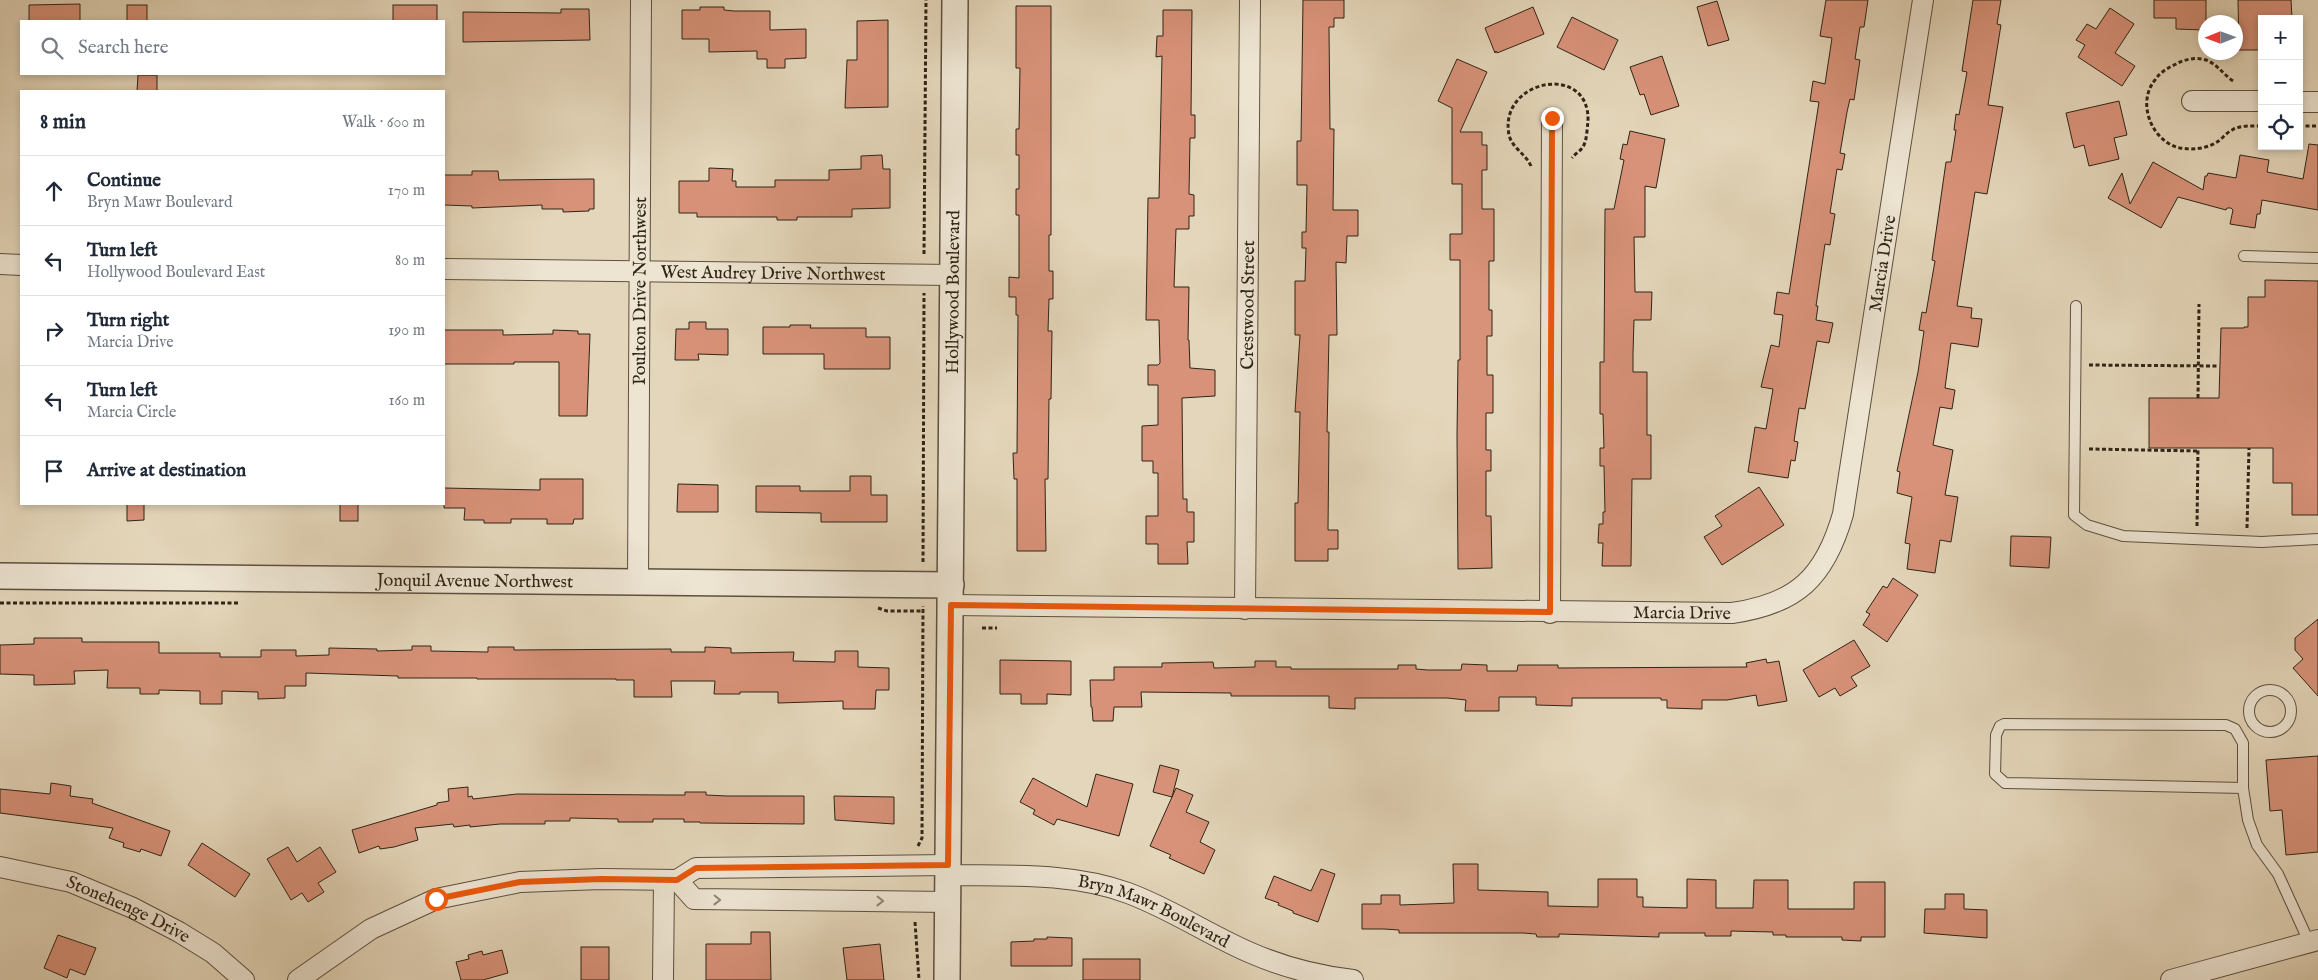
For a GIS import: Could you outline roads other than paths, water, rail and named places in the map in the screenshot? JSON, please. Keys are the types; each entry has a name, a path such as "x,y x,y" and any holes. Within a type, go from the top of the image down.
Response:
{"street":[{"name":"Poulton Drive Northwest","path":"638,582 641,0"},
{"name":"Hollywood Boulevard","path":"947,980 955,0"},
{"name":"Crestwood Street","path":"1245,610 1250,0"},
{"name":"Marcia Drive","path":"951,595 1245,610 1732,613 1760,610 1794,593 1812,577 1826,558 1836,537 1843,514 1923,0"},
{"path":"2192,100 2258,101"},
{"path":"2303,102 2318,102"},
{"path":"1550,612 1552,118"},
{"path":"0,264 20,265"},
{"name":"West Audrey Drive Northwest","path":"445,269 953,275"},
{"name":"Jonquil Avenue Northwest","path":"0,576 923,584 951,595"},
{"name":"Bryn Mawr Boulevard","path":"671,880 696,868 915,866 948,870 1048,876 1109,887 1158,905 1251,953 1310,972 1353,980"},
{"name":"Stonehenge Drive","path":"0,867 71,882 133,908 179,932 213,953 244,980"},
{"path":"298,980 372,929 436,899 520,882 601,879 671,880 694,899 948,902"},
{"path":"663,980 671,880"},
{"path":"2171,980 2313,941"}],"lane":[{"path":"2244,256 2318,258"},
{"path":"2076,306 2074,515 2087,525 2122,536 2246,541 2318,538"},
{"path":"2272,690 2285,696 2291,710 2290,717 2281,729 2267,732 2254,726 2248,712 2249,705 2258,693 2272,690"},
{"path":"2243,788 2005,783 1995,774 1996,735 2000,726 2004,724 2226,726 2234,729 2240,735 2243,743 2243,788 2248,820 2257,845 2278,874 2313,941"},
{"path":"2240,735 2254,726"}]}
